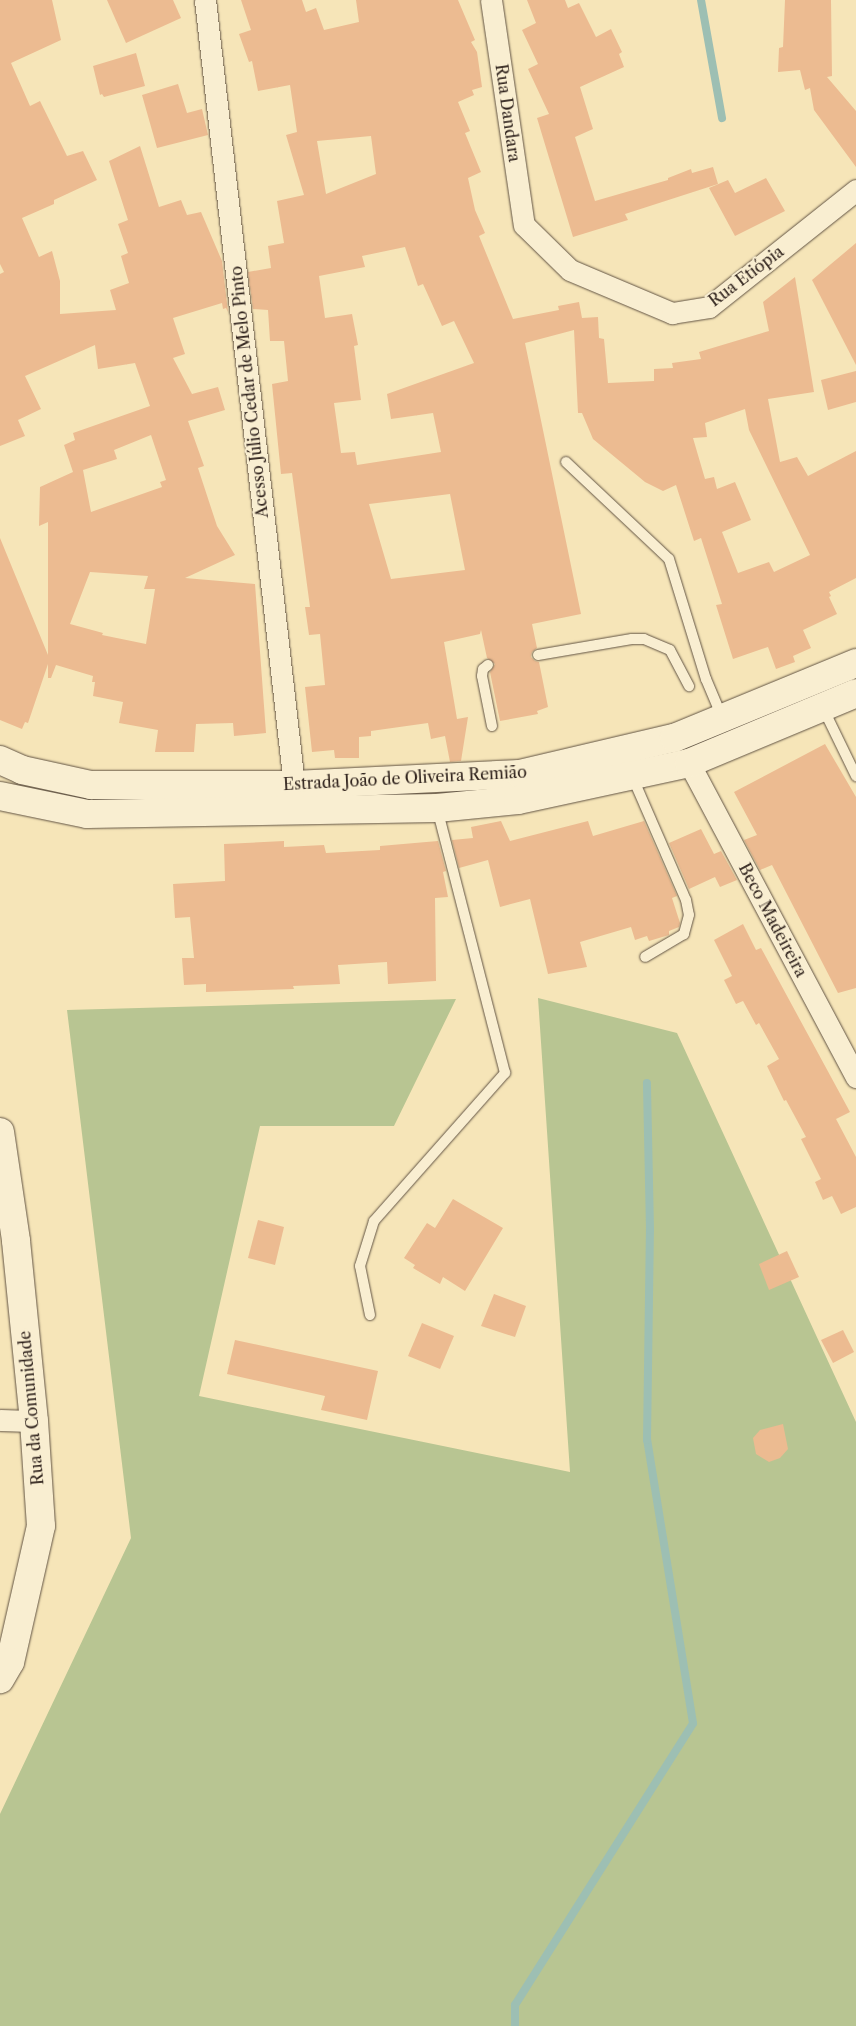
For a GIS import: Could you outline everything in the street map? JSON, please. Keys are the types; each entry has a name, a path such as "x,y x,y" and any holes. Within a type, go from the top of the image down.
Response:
{"main road":[{"name":"Estrada João de Oliveira Remião","path":"0,760 22,770 91,785 294,785 520,774 674,738 856,663"},
{"name":"Estrada João de Oliveira Remião","path":"0,796 86,814 437,808 518,800 689,763 856,692"},
{"name":"Rua da Comunidade","path":"0,1132 16,1241 34,1421 41,1526 10,1662 0,1679"}],"street":[{"name":"Acesso Júlio Cedar de Melo Pinto","path":"205,0 294,785"},
{"name":"Rua Dandara","path":"491,0 524,225"},
{"name":"Rua Etiópia","path":"524,225 570,270 672,313 709,307 856,190"},
{"name":"Beco Madeireira","path":"689,763 856,1077"},
{"path":"0,1420 34,1421"}],"lane":[{"path":"566,462 669,560 706,679 723,718"},
{"path":"538,655 632,639 644,639 670,650 689,686"},
{"path":"488,665 483,669 482,676 492,726"},
{"path":"823,707 856,776"},
{"path":"631,776 686,900 689,915 684,934 645,957"},
{"path":"370,1315 360,1266 374,1221 505,1073 437,808"}],"green space":[{"path":"538,998 677,1033 856,1422 856,2026 0,2026 0,1814 131,1538 67,1010 456,999 394,1126 260,1126 199,1396 570,1472"}],"building":[{"path":"0,0 52,0 61,40 11,63 30,106 40,101 67,156 83,151 97,180 54,200 54,204 22,218 39,257 52,251 60,281 60,314 116,310 110,290 129,283 121,256 128,253 118,224 128,220 109,161 140,146 159,207 181,200 187,215 201,212 222,261 228,312 226,308 223,309 222,303 173,318 185,354 173,358 192,394 218,387 225,410 188,421 204,466 198,468 217,526 235,555 185,578 255,584 266,733 234,736 233,723 196,724 194,752 155,752 158,730 119,723 123,702 93,696 95,682 92,682 93,676 56,665 51,678 48,678 48,664 28,723 25,722 22,729 0,720 0,538 48,655 48,522 39,526 40,487 73,472 64,445 75,440 73,433 150,406 135,363 98,369 95,345 25,376 41,409 18,420 25,436 0,446 0,274 4,272 0,264","holes":["151,435 166,480 160,482 162,487 91,512 83,470 117,459 114,450","90,572 148,576 144,589 155,589 146,644 102,635 103,633 70,624"]},
{"path":"107,0 173,0 181,18 126,43"},
{"path":"241,0 302,0 306,12 316,8 324,30 359,22 356,0 458,0 475,40 471,42 477,52 482,87 472,90 474,95 458,102 470,131 465,133 481,172 468,178 475,210 485,233 479,236 513,319 559,310 558,306 579,302 582,318 598,317 599,338 604,339 608,383 654,381 654,369 673,368 672,363 701,359 699,352 769,331 763,302 795,277 814,392 768,399 780,462 797,457 808,476 856,451 856,578 829,592 831,596 829,597 837,614 803,630 811,648 793,656 795,662 776,669 768,647 733,659 716,605 722,604 701,538 694,541 676,485 663,491 645,482 593,439 582,413 578,413 574,330 525,343 581,614 532,624 537,648 532,652 531,657 539,662 548,707 537,711 538,714 500,721 490,672 495,664 487,658 481,630 480,634 444,642 457,719 468,717 461,761 450,762 445,736 431,739 428,723 371,731 371,736 359,737 359,758 335,758 334,750 312,752 305,687 325,685 320,634 309,635 305,607 310,607 292,473 281,474 272,384 288,381 284,341 270,341 268,310 253,309 248,272 271,268 268,246 284,243 277,201 304,195 286,135 297,132 290,85 258,91 252,61 249,62 239,34 251,30","holes":["371,136 376,174 326,194 317,141","405,247 418,286 423,284 442,326 454,321 474,363 387,394 391,419 433,413 441,452 357,465 355,452 341,453 334,403 361,400 354,346 358,345 352,314 325,318 319,276 365,267 362,256","745,409 749,430 810,555 774,572 769,562 738,573 722,532 751,520 735,482 717,489 714,477 705,479 693,438 707,437 705,423","450,494 465,570 391,579 369,504"]},
{"path":"527,0 565,0 568,8 579,3 596,37 611,29 622,52 619,54 624,67 580,87 593,129 575,137 595,201 668,180 668,178 691,169 692,173 713,167 718,184 625,214 628,220 573,237 537,118 549,114 528,69 538,64 522,30 536,23"},
{"path":"785,0 831,0 832,76 827,77 856,111 856,167 814,110 810,88 805,90 800,70 778,72 779,48 783,47"},
{"path":"136,53 145,86 104,97 102,94 100,95 93,66"},
{"path":"178,84 187,113 202,109 208,135 157,148 142,95"},
{"path":"766,178 785,211 735,236 709,188 728,180 735,193"},
{"path":"856,243 856,365 812,280"},
{"path":"856,371 856,402 828,410 821,380"},
{"path":"825,744 856,797 856,988 838,993 772,865 760,870 744,840 757,835 734,792"},
{"path":"501,821 510,841 588,821 593,836 644,821 677,896 672,898 680,923 679,927 669,931 669,935 649,941 647,936 635,940 631,927 580,942 587,967 548,974 530,899 500,907 488,860 459,868 452,840 473,838 471,827"},
{"path":"701,829 714,854 721,851 737,880 720,887 715,877 689,889 669,843"},
{"path":"284,841 284,847 324,845 326,853 380,850 380,846 438,841 446,871 443,872 448,897 435,898 436,981 388,984 387,962 338,965 340,984 293,986 294,989 206,992 206,984 184,985 182,958 194,958 190,917 175,918 173,884 225,881 224,844"},
{"path":"743,924 756,950 761,948 850,1112 836,1119 856,1157 856,1207 841,1214 832,1196 823,1200 815,1182 821,1179 801,1139 806,1137 786,1100 784,1101 767,1066 779,1059 759,1023 756,1025 743,1001 736,1004 724,980 732,976 714,940"},
{"path":"453,1199 503,1228 465,1291 443,1277 440,1284 413,1268 415,1265 404,1258 427,1223 435,1228"},
{"path":"258,1220 284,1227 275,1265 248,1258"},
{"path":"787,1251 799,1277 769,1290 759,1264"},
{"path":"494,1294 526,1306 515,1337 481,1326"},
{"path":"422,1323 454,1336 440,1369 408,1356"},
{"path":"843,1330 854,1352 833,1363 821,1340"},
{"path":"235,1340 378,1371 367,1420 321,1410 325,1396 227,1374"},
{"path":"783,1424 788,1449 780,1458 769,1462 756,1454 753,1438 760,1430"}],"waterway":[{"path":"701,0 722,118"},
{"path":"515,2026 515,2005 693,1723 647,1440 650,1230 647,1083"}]}
